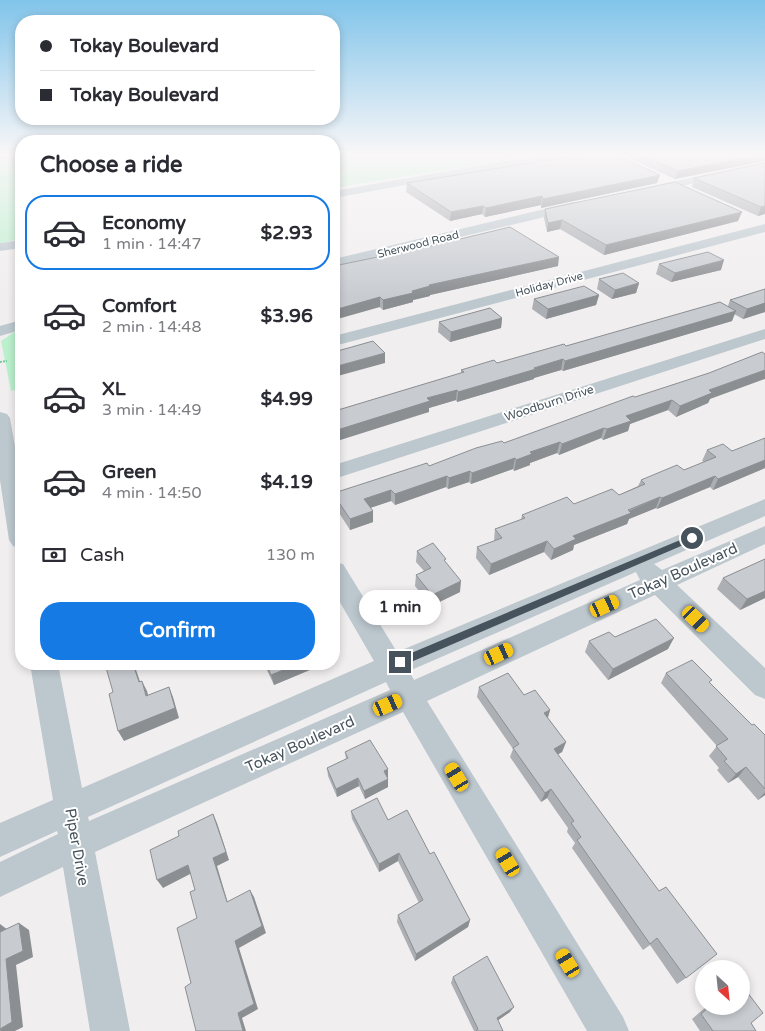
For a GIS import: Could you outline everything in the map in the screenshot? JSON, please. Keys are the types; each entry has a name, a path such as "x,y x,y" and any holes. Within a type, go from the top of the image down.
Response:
{"street":[{"name":"Sherwood Road","path":"340,261 421,244 501,222 584,204"},
{"path":"750,220 765,227"},
{"name":"Holiday Drive","path":"340,339 765,227"},
{"path":"0,247 15,245"},
{"path":"0,331 15,327"},
{"name":"Woodburn Drive","path":"340,470 765,334"},
{"path":"0,418 15,505"},
{"name":"Tokay Boulevard","path":"0,840 390,666 765,507"},
{"name":"Tokay Boulevard","path":"0,880 76,843 408,696 765,534"},
{"path":"637,562 765,686"},
{"path":"340,581 609,1031"},
{"name":"Piper Drive","path":"45,670 110,1031"}],"path":[{"path":"0,362 7,361"}],"green space":[{"path":"0,201 15,201 15,240 0,243"},
{"path":"15,332 15,390 11,391 1,341"}],"building":[{"path":"434,201 518,201 486,208 483,206 451,212"},
{"path":"583,201 718,201 742,212 606,245 562,220 548,223 545,209"},
{"path":"747,201 765,201 765,206 761,207"},
{"path":"510,227 559,257 429,285 412,291 413,293 383,300 380,297 340,308 340,265"},
{"path":"708,252 724,260 675,273 659,264"},
{"path":"623,273 639,283 615,290 599,279"},
{"path":"584,286 599,295 548,309 534,299"},
{"path":"765,289 765,303 747,309 730,300"},
{"path":"720,302 736,311 565,361 563,359 458,392 457,390 427,398 430,401 340,429 340,409 464,372 461,370 494,360 497,363 564,344 566,346"},
{"path":"490,308 502,318 451,332 439,322"},
{"path":"373,341 385,353 340,365 340,350"},
{"path":"762,352 765,354 765,370 709,390 712,393 680,406 672,400 626,416 631,421 607,429 604,428 562,444 560,442 530,452 532,454 516,460 515,458 472,473 470,471 449,478 447,476 395,494 391,490 364,499 373,511 350,519 340,504 340,491 427,463 429,466 476,448 502,441 504,443 633,396 635,397 709,373"},
{"path":"765,438 765,460 718,479 715,476 628,510 631,513 573,536 576,539 554,549 547,541 491,564 477,547 502,538 495,529 525,518 522,515 567,497 574,504 612,489 619,495 645,484 641,480 677,465 684,470 716,457 707,450 723,444 732,451"},
{"path":"433,543 461,581 432,595 416,575 431,568 417,551"},
{"path":"765,559 765,591 747,599 723,578"},
{"path":"656,619 674,638 613,669 589,641 609,632 615,637"},
{"path":"692,660 712,680 709,682 752,725 754,724 765,735 765,789 746,767 736,774 724,761 727,759 716,746 728,739 666,673"},
{"path":"107,670 135,670 139,682 142,681 146,696 169,687 175,708 118,731 109,694 113,692"},
{"path":"269,670 283,670 271,675"},
{"path":"508,673 524,695 535,690 550,710 544,713 566,742 554,749 659,891 666,887 717,954 709,960 695,960 695,971 686,978 657,938 650,944 577,840 581,837 571,823 574,821 551,789 545,793 513,748 519,744 479,687"},
{"path":"370,740 388,769 384,771 388,779 364,791 358,778 336,789 327,768 348,758 345,752"},
{"path":"377,798 388,820 407,810 430,854 434,852 470,920 416,954 398,915 423,900 399,853 379,864 351,811"},
{"path":"213,814 226,852 213,858 227,902 250,890 262,926 235,941 254,1004 238,1013 243,1031 196,1031 185,987 191,983 177,928 197,918 190,892 195,890 188,865 157,880 150,850 179,836 178,831"},
{"path":"19,923 23,951 6,959 12,1022 0,1029 0,932"},
{"path":"487,956 514,1007 497,1018 503,1031 476,1031 478,1029 453,977"},
{"path":"750,996 763,1013 751,1023 756,1031 713,1031 702,1015 750,1015"}],"route":[{"path":"400,662 692,538"}]}
